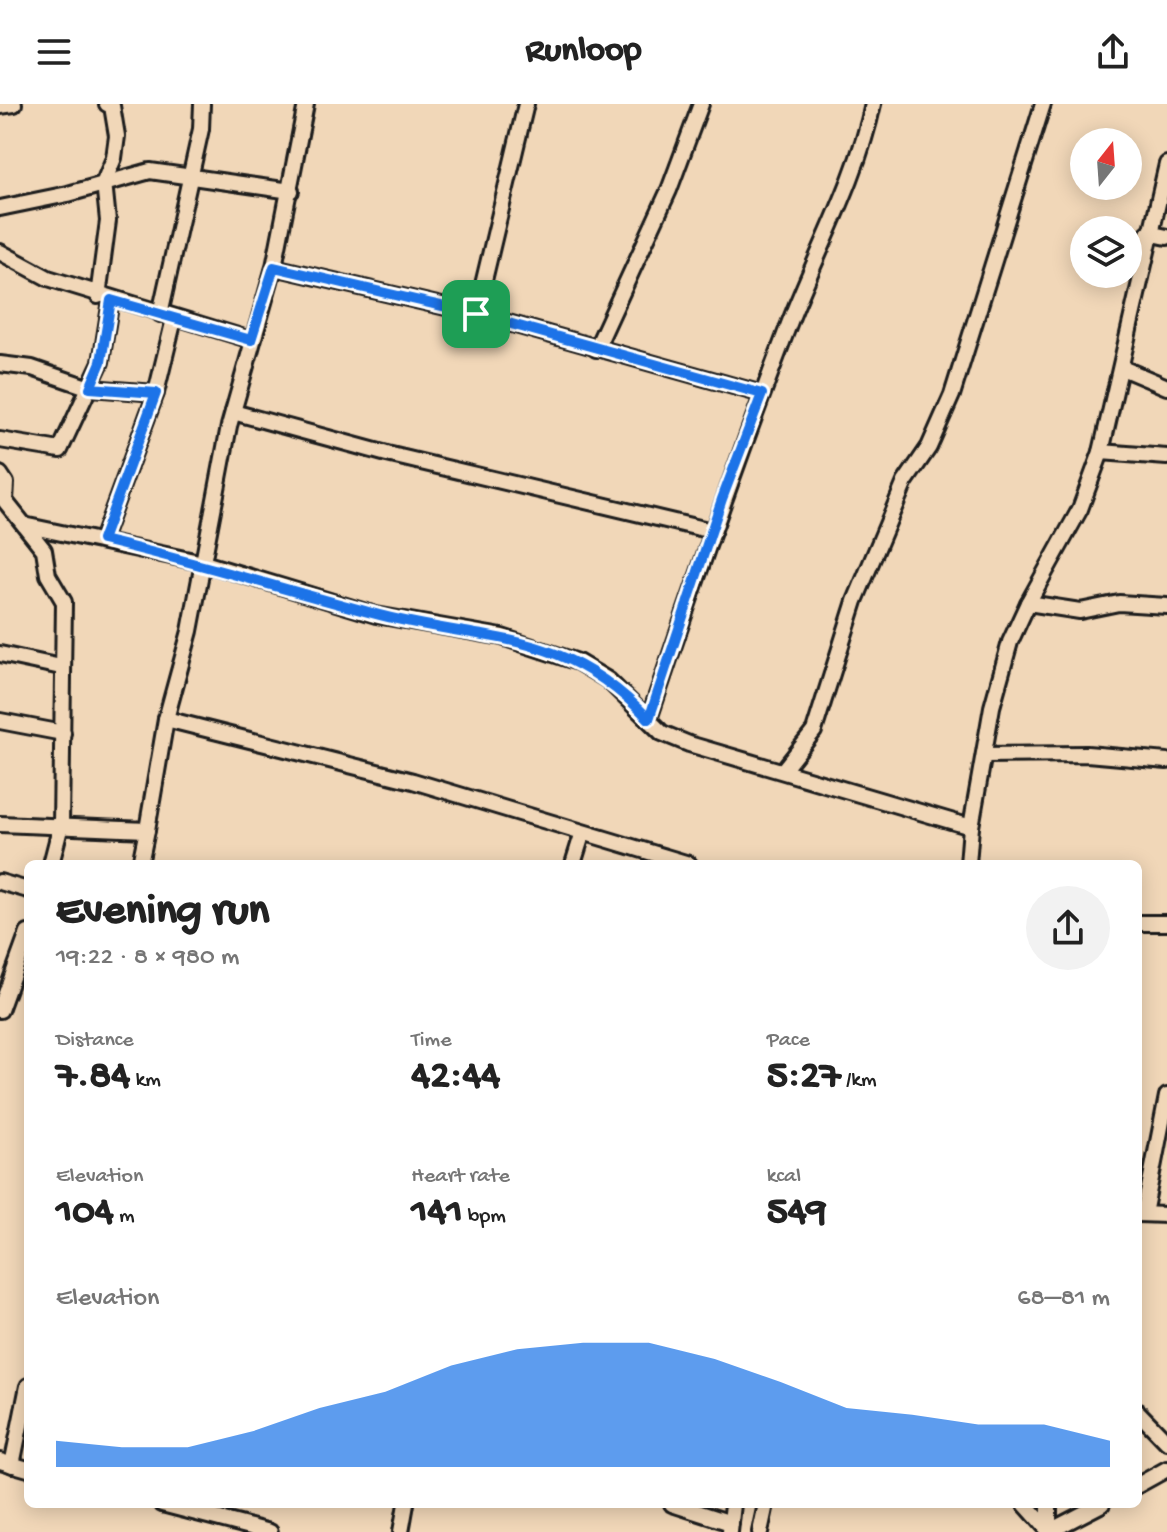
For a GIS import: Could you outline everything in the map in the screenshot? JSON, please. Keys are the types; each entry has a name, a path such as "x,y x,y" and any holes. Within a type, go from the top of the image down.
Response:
{"street":[{"path":"0,106 14,104"},
{"path":"0,440 60,450 101,362 108,221 104,182 114,158 117,136 112,106 107,104"},
{"path":"102,540 156,393 190,175 201,129 202,104"},
{"path":"141,860 166,719 204,563 233,412 274,267 306,104"},
{"path":"476,314 526,104"},
{"path":"596,349 669,190 701,104"},
{"path":"649,719 762,394 818,249 864,149 873,104"},
{"path":"784,769 814,731 855,601 905,482 929,447 952,395 1043,104"},
{"path":"968,860 984,755 1010,642 1080,509 1101,452 1122,368 1148,233 1167,164"},
{"path":"0,208 68,194 150,171 291,191"},
{"path":"1148,233 1167,237"},
{"path":"0,252 48,278 105,298 251,340"},
{"path":"274,267 476,314 762,394"},
{"path":"0,364 32,368 90,388 156,393"},
{"path":"1122,368 1167,387"},
{"path":"233,412 387,454 712,531"},
{"path":"1101,452 1167,457"},
{"path":"0,474 6,483 5,501 28,526 44,550 48,575 64,602 61,825 52,860"},
{"path":"28,526 204,563 376,615 502,637 578,662 608,680 662,733 689,744 784,769 824,786 971,827"},
{"path":"1028,603 1080,611 1119,603 1167,606"},
{"path":"0,654 61,667"},
{"path":"166,719 413,781 582,835 674,860"},
{"path":"0,721 63,733"},
{"path":"984,755 1087,754 1167,761"},
{"path":"0,824 147,830"},
{"path":"574,860 582,835"},
{"path":"0,882 24,889"},
{"path":"1142,923 1167,923"},
{"path":"0,1010 24,955"},
{"path":"1142,1209 1167,1096"},
{"path":"1142,1214 1167,1215"},
{"path":"6,1463 24,1400"},
{"path":"1142,1416 1167,1442"},
{"path":"1142,1483 1167,1469"},
{"path":"183,1508 270,1532"},
{"path":"401,1532 405,1508"},
{"path":"682,1508 730,1528 732,1508"},
{"path":"760,1532 765,1508"},
{"path":"1028,1508 1049,1532"},
{"path":"1049,1508 1049,1532"},
{"path":"1049,1532 1094,1508"}],"route":[{"path":"274,267 476,314 762,394 722,499 649,719 608,680 578,662 502,637 376,615 204,563 102,540 156,393 90,388 101,362 111,300 251,340 274,267"}]}
